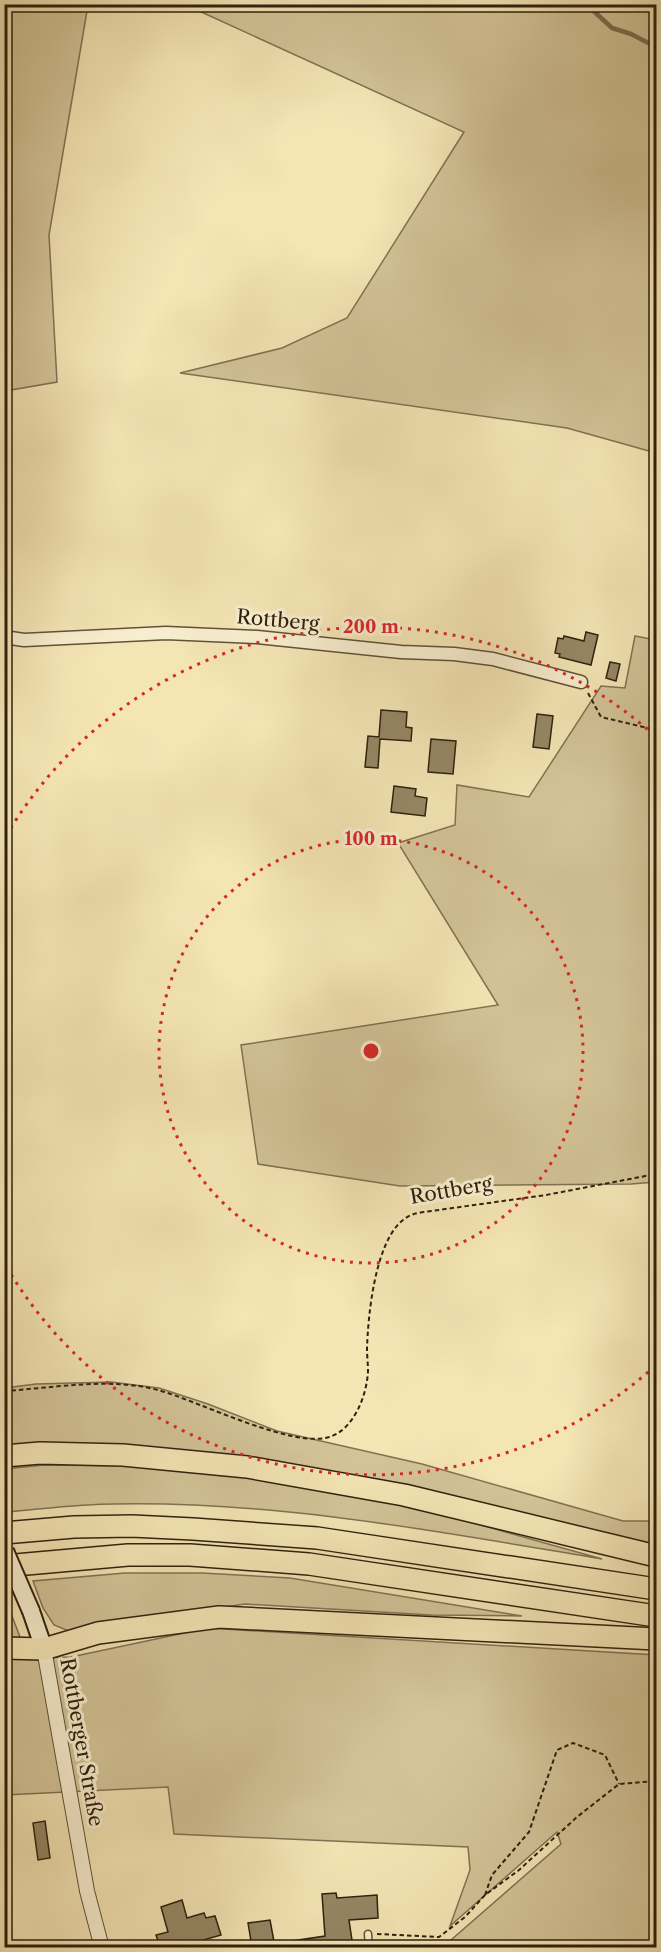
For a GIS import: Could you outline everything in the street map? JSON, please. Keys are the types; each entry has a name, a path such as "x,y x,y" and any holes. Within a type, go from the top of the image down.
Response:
{"highway":[{"path":"4,1456 40,1453 123,1455 247,1467 404,1495 657,1556"},
{"path":"4,1533 74,1527 132,1526 317,1538 657,1589"},
{"path":"4,1566 128,1555 190,1555 309,1564 657,1616"},
{"path":"4,1648 44,1649 98,1633 219,1617 657,1639"}],"main road":[{"name":"Rottberger Straße","path":"4,1549 44,1649"}],"street":[{"name":"Rottberg","path":"4,638 24,640 166,633 257,637 493,659 581,682"},
{"name":"Rottberger Straße","path":"44,1649 87,1891 102,1947"}],"lane":[{"path":"368,1934 369,1947"}],"path":[{"path":"581,682 601,717 657,730"},
{"name":"Rottberg","path":"4,1391 94,1384 136,1386 189,1400 275,1432 309,1440 324,1438 339,1432 350,1421 362,1399 368,1373 367,1348 374,1282 388,1240 404,1218 423,1212 546,1195 657,1174"},
{"path":"485,1895 492,1875 529,1832 557,1750 573,1743 605,1755 619,1784"},
{"path":"368,1934 438,1937 465,1917 485,1895 519,1870 577,1817 619,1784 657,1781"}],"shaded area":[{"path":"5,4 88,5 49,235 57,382 5,391"},
{"path":"186,5 656,5 656,453 567,428 180,373 282,348 347,318 464,132"},
{"path":"635,636 656,640 656,1182 400,1186 258,1164 241,1045 498,1005 398,843 455,825 457,785 529,797 601,686 625,688"},
{"path":"111,1382 159,1388 277,1431 422,1464 623,1521 656,1521 656,1551 367,1482 5,1446 5,1388 36,1384"},
{"path":"44,1465 136,1466 248,1476 427,1510 602,1559 360,1520 238,1508 176,1504 102,1504 7,1512 4,1469"},
{"path":"125,1573 202,1573 290,1578 522,1616 431,1615 245,1604 71,1632 54,1625 43,1608 33,1581"},
{"path":"4,1595 20,1637 5,1641"},
{"path":"208,1628 656,1655 656,1947 443,1947 561,1844 557,1832 450,1926 470,1870 468,1847 174,1834 168,1787 5,1795 4,1658 71,1657"}],"building":[{"path":"586,632 598,635 591,665 559,657 560,654 555,653 558,638 563,639 564,636 584,641"},
{"path":"610,662 620,664 616,681 606,678"},
{"path":"381,710 407,712 406,727 412,728 411,741 380,739 378,768 365,767 368,736 379,737"},
{"path":"537,714 553,716 549,749 533,747"},
{"path":"431,739 456,741 453,774 428,772"},
{"path":"394,786 416,789 415,796 427,798 425,816 391,812"},
{"path":"45,1821 50,1858 38,1860 33,1823"},
{"path":"336,1893 337,1898 377,1895 378,1918 349,1920 353,1947 293,1947 292,1941 325,1936 322,1894"},
{"path":"182,1900 187,1918 204,1913 206,1918 215,1916 221,1935 179,1947 160,1947 156,1935 168,1932 161,1907"},
{"path":"270,1920 275,1947 252,1947 248,1923"}],"waterway":[{"path":"586,4 612,28 631,34 656,47"}]}
